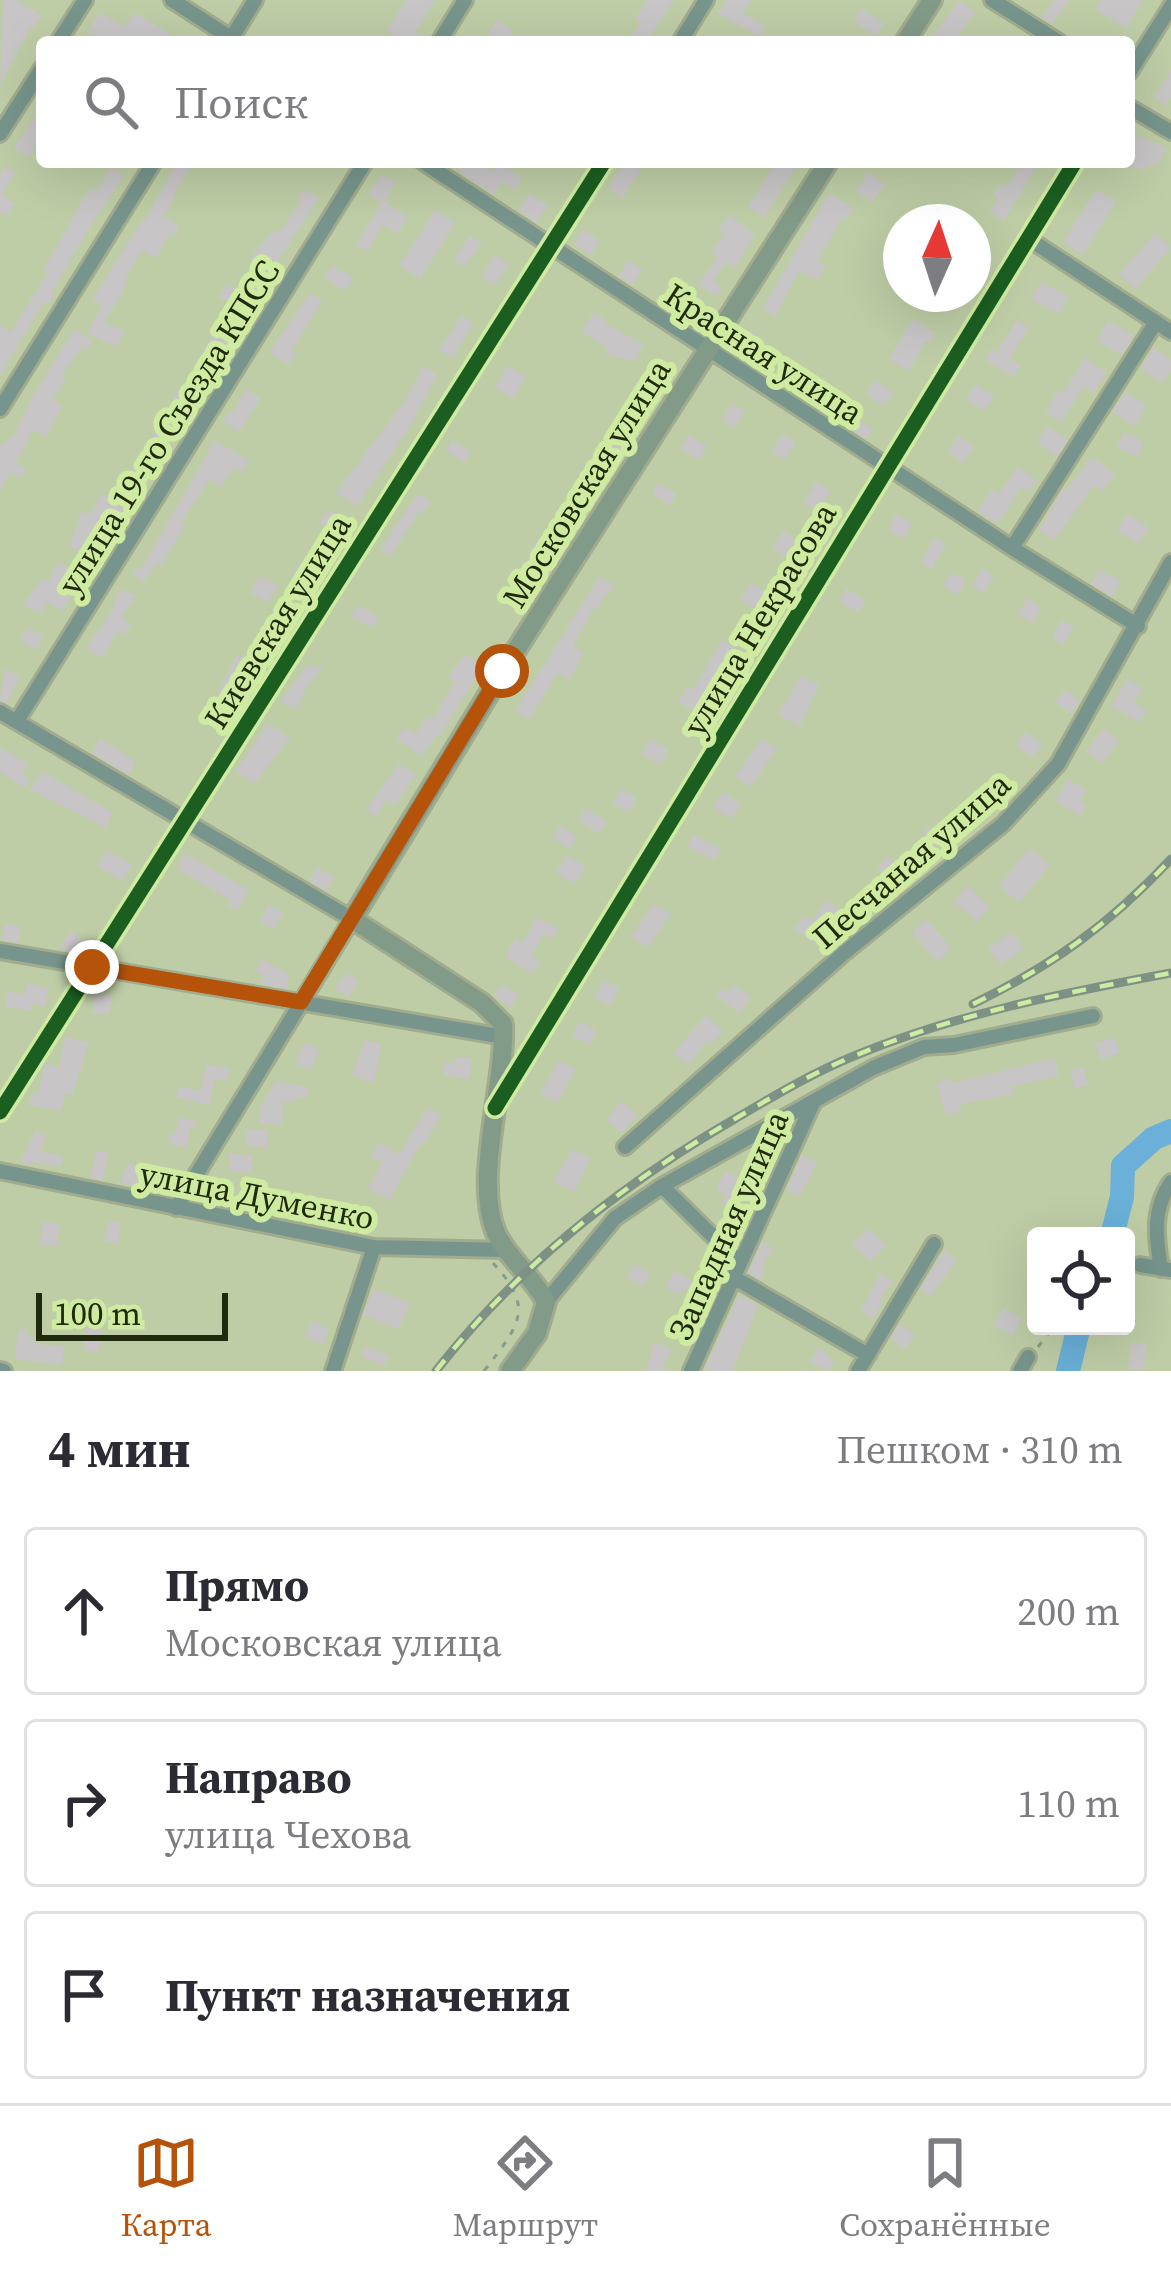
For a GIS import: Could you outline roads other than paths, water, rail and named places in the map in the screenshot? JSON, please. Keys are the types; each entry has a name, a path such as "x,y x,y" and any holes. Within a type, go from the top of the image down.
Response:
{"main road":[{"path":"909,36 932,0"},
{"name":"Московская улица","path":"352,919 502,671 824,168"},
{"path":"352,919 482,1003 503,1024 492,1220 506,1250 537,1283 546,1302 537,1333 510,1371"}],"street":[{"path":"62,36 85,0"},
{"path":"172,0 225,36"},
{"path":"235,36 254,0"},
{"path":"443,36 465,0"},
{"path":"684,36 706,0"},
{"path":"992,0 1049,36"},
{"path":"1135,63 1171,6"},
{"path":"0,134 36,77"},
{"path":"1135,110 1171,132"},
{"path":"0,409 150,168"},
{"name":"улица 19-го Съезда КПСС","path":"17,721 360,168"},
{"name":"Красная улица","path":"432,168 1138,626"},
{"name":"Киевская улица","path":"0,1112 600,168"},
{"name":"улица Некрасова","path":"495,1108 1071,168"},
{"path":"1029,239 1171,332"},
{"path":"1012,548 1156,322"},
{"name":"Песчаная улица","path":"625,1147 844,952 1003,824 1058,764 1171,562"},
{"path":"0,712 352,919"},
{"name":"Московская улица","path":"176,1208 352,919"},
{"path":"0,951 504,1037"},
{"path":"546,1302 615,1218 662,1186 873,1068 924,1047 954,1046 1093,1016"},
{"name":"Западная улица","path":"692,1371 814,1101"},
{"name":"улица Думенко","path":"0,1171 374,1247 506,1250"},
{"path":"1140,1265 1166,1270 1155,1231 1161,1196 1171,1182"},
{"path":"662,1186 737,1270 868,1355"},
{"path":"858,1371 934,1244"},
{"path":"333,1371 374,1247"}],"waterway":[{"path":"1114,1227 1123,1166 1154,1138 1171,1131"},
{"path":"1068,1371 1077,1335"}],"railway":[{"path":"973,1004 1079,941 1126,904 1171,859"},
{"path":"436,1371 501,1297 572,1231 650,1172 792,1086 854,1056 931,1028 1050,997 1171,973"}]}
